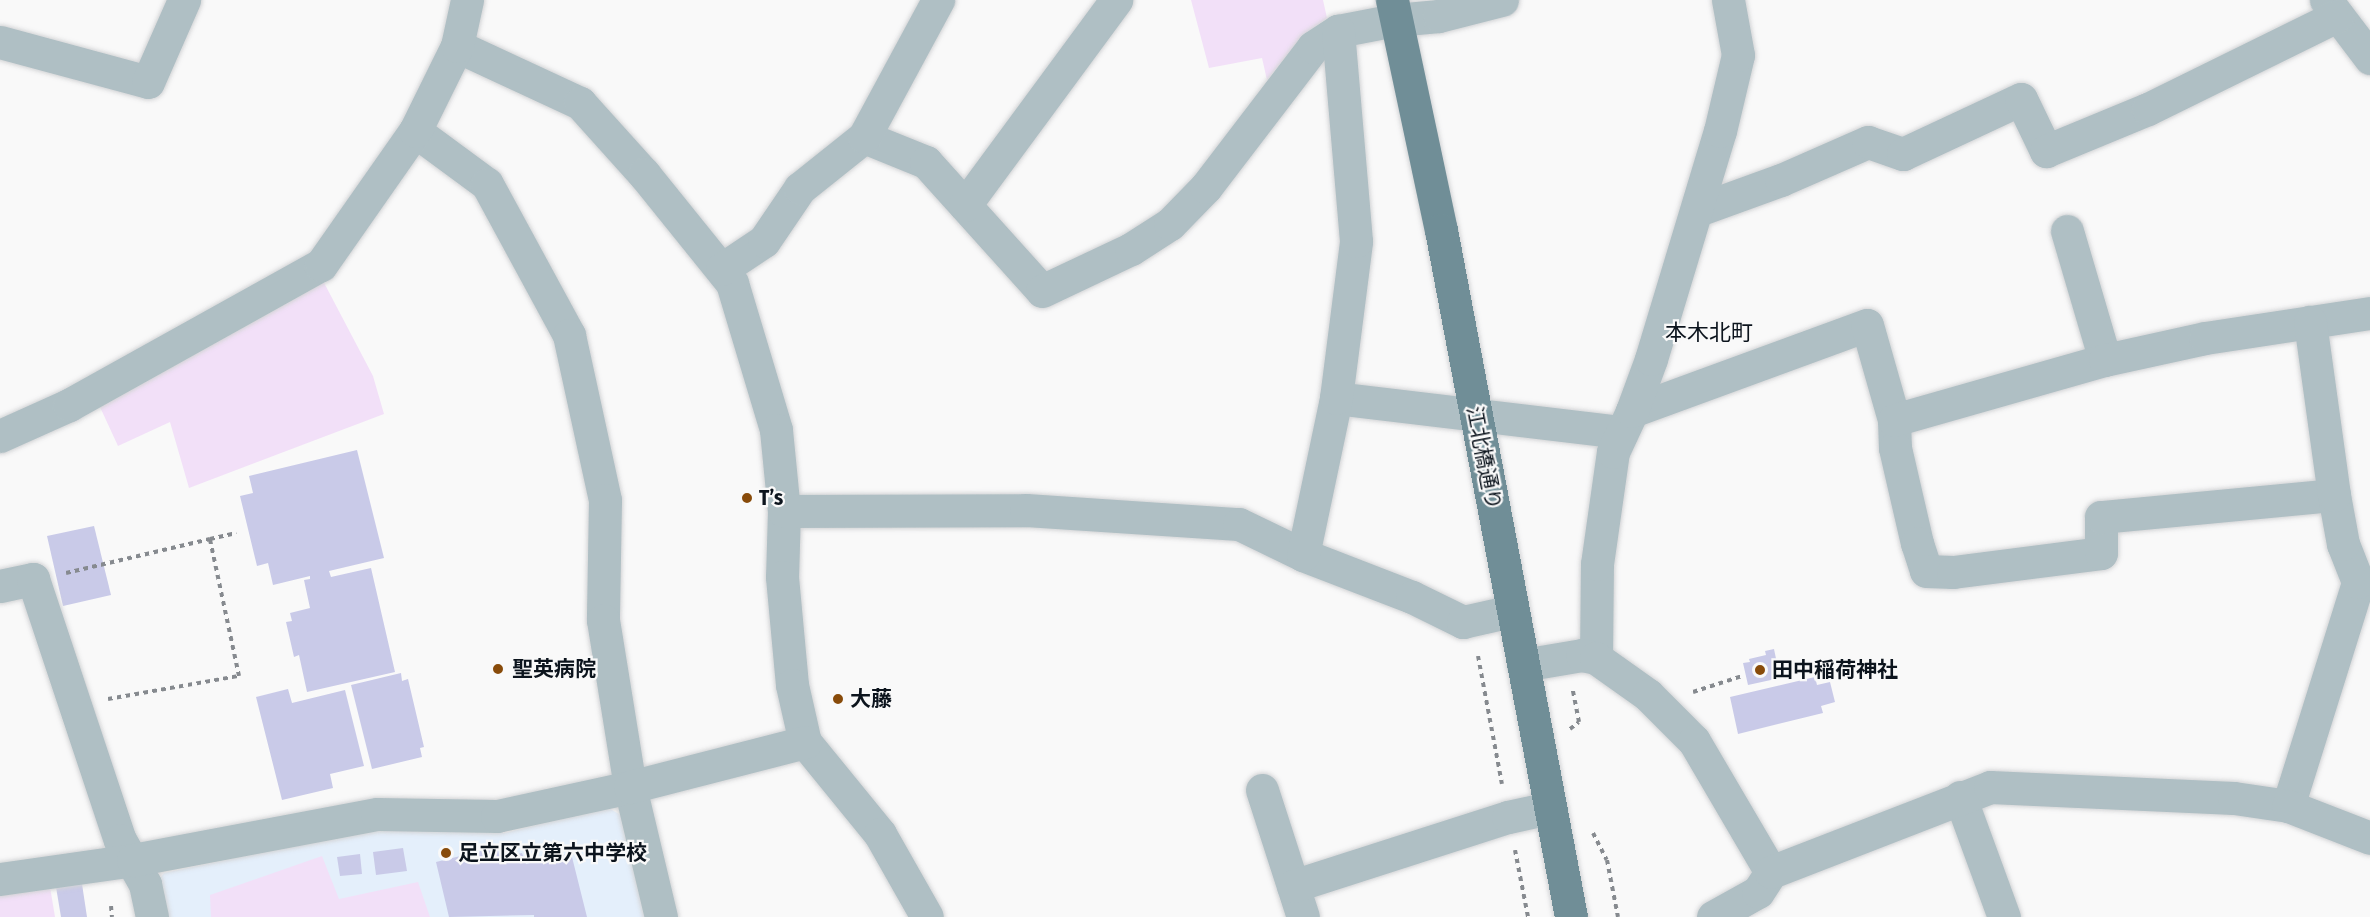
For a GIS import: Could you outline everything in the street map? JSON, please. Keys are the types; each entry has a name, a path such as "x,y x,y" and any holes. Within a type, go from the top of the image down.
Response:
{"main road":[{"name":"江北橋通り","path":"1393,10 1441,230 1571,917"}],"street":[{"path":"0,42 148,82 184,0"},
{"path":"0,436 69,405 321,265 416,131 457,46 467,0"},
{"path":"723,269 764,241 800,188 864,137 938,0"},
{"path":"965,205 1116,0"},
{"path":"864,137 926,162 1042,291 1131,249 1170,224 1206,187 1313,47 1338,31 1393,10 1439,16 1502,0"},
{"path":"1596,658 1597,564 1613,452 1626,422 1698,210 1738,55 1728,0"},
{"path":"1698,210 1781,180 1868,142 1903,154 2021,99 2046,151 2148,109 2332,8 2370,58"},
{"path":"1303,555 1336,398 1356,241 1338,31"},
{"path":"457,46 580,103 644,174 732,283 776,430 784,511 782,577 792,686 805,742 880,834 927,917"},
{"path":"416,131 487,184 569,334 605,500 603,620 630,787 661,917"},
{"path":"2067,231 2105,360"},
{"path":"1894,420 2105,360 2205,338 2370,313"},
{"path":"2288,806 2358,582 2360,559 2343,544 2310,322"},
{"path":"1336,398 1476,416 1626,422 1867,325 1894,420 1895,448 1917,543 1926,571 1953,572 2101,553 2101,517 2334,495"},
{"path":"784,511 1026,510 1239,524 1303,555 1412,597 1463,622 1512,611"},
{"path":"0,586 33,579 120,840 146,884 152,917"},
{"path":"1523,665 1582,655 1596,658 1654,701 1694,741 1749,829 1771,872"},
{"path":"0,879 133,860 377,814 497,816 630,787 805,742"},
{"path":"1713,917 1758,892 1771,872 1990,787 2234,798 2288,806 2370,838"},
{"path":"1262,790 1303,917"},
{"path":"1960,797 2004,917"},
{"path":"1293,886 1509,816 1550,808"}],"path":[{"path":"33,579 236,533"},
{"path":"76,705 238,675 210,539"},
{"path":"1471,620 1528,917"},
{"path":"1654,701 1722,684 1742,676"}],"shaded area":[{"path":"1191,0 1323,0 1327,18 1303,36 1267,80 1262,58 1209,68"},
{"path":"321,277 373,376 384,414 189,488 170,422 118,446 100,407"},
{"name":"足立区立第六中学校","path":"607,807 624,817 649,917 163,917 157,882 164,873 384,827 505,833"},
{"path":"322,856 339,899 418,882 430,917 211,917 210,895"},
{"path":"50,887 55,917 0,917 0,893"}],"building":[{"path":"357,450 384,558 329,571 331,577 371,568 395,672 307,692 299,655 294,657 286,622 292,621 290,613 310,608 304,580 310,579 310,576 273,585 268,563 257,566 240,496 253,493 249,476"},
{"path":"94,526 111,595 63,606 47,536"},
{"path":"1774,649 1780,678 1748,685 1743,663 1750,662 1749,659 1766,655 1765,651"},
{"path":"401,673 402,681 408,679 424,747 420,748 422,757 372,769 351,685"},
{"path":"1815,677 1817,685 1830,682 1835,702 1821,706 1823,713 1738,734 1730,697"},
{"path":"288,689 292,703 345,690 364,766 330,774 333,788 282,800 256,697"},
{"path":"497,847 500,858 522,853 526,864 571,853 587,917 534,917 534,915 449,917 436,862"},
{"path":"403,848 407,871 376,875 373,852"},
{"path":"360,854 362,874 340,876 337,857"},
{"path":"82,884 87,917 61,917 56,887"}],"place":[{"name":"T’s","path":"747,498"},
{"name":"聖英病院","path":"498,669"},
{"name":"田中稲荷神社","path":"1760,670"},
{"name":"大藤","path":"838,699"},
{"name":"足立区立第六中学校","path":"446,853"}],"district":[{"name":"本木北町","path":"1709,333"}]}
